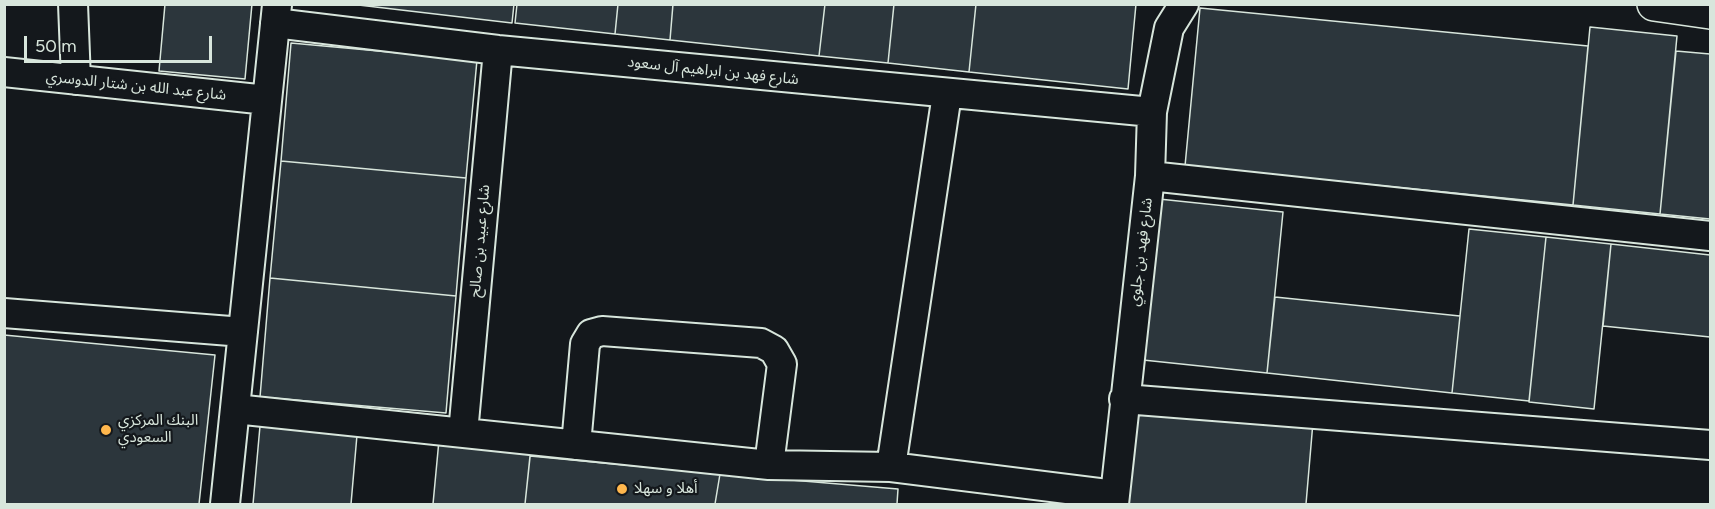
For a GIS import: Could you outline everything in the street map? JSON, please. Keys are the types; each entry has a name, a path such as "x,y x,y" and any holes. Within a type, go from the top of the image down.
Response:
{"main road":[{"path":"1654,4 1710,12"}],"street":[{"path":"73,4 76,80"},
{"name":"شارع فهد بن جلوي","path":"1115,500 1124,399 1150,176 1152,112 1169,28 1184,4"},
{"path":"225,504 276,14"},
{"name":"شارع فهد بن ابراهيم آل سعود","path":"276,14 498,50 1152,112"},
{"name":"شارع عبيد بن صالح","path":"463,433 498,50"},
{"name":"شارع عبد الله بن شتار الدوسري","path":"4,72 267,100"},
{"path":"891,467 947,94"},
{"path":"1150,176 1710,236"},
{"path":"4,313 243,332"},
{"path":"576,445 585,344 591,334 602,331 761,343 774,350 782,364 769,465"},
{"path":"1124,399 1710,445"},
{"path":"235,409 769,465 891,467 1115,500"}],"building":[{"path":"165,4 252,4 245,79 159,71"},
{"path":"350,4 514,4 512,23"},
{"path":"517,4 618,4 615,34 515,23"},
{"path":"618,4 673,4 670,40 615,34"},
{"path":"673,4 825,4 819,56 670,40"},
{"path":"825,4 894,4 888,63 819,56"},
{"path":"894,4 976,4 969,72 888,63"},
{"path":"976,4 1136,4 1128,89 969,72"},
{"path":"1200,8 1588,46 1573,205 1185,166"},
{"path":"1590,27 1677,36 1660,214 1573,205"},
{"path":"291,43 477,60 466,178 281,161"},
{"path":"1676,51 1710,54 1710,219 1660,214"},
{"path":"281,161 466,178 456,296 270,278"},
{"path":"1159,199 1283,212 1267,373 1143,360"},
{"path":"1469,229 1546,237 1529,401 1452,393"},
{"path":"1546,237 1611,244 1594,409 1529,402"},
{"path":"1611,244 1710,255 1710,337 1603,326"},
{"path":"270,278 456,296 446,413 260,397"},
{"path":"1275,297 1460,316 1452,393 1267,373"},
{"name":"البنك المركزي السعودي","path":"4,335 215,355 199,504 4,504"},
{"path":"1129,407 1313,422 1306,504 1122,504"},
{"path":"260,426 357,435 351,504 253,504"},
{"path":"439,440 531,448 525,504 433,504"},
{"name":"أهلا و سهلا","path":"530,456 720,474 715,504 525,504"},
{"path":"720,474 898,489 897,504 715,504"}],"place":[{"name":"البنك المركزي السعودي","path":"106,430"},
{"name":"أهلا و سهلا","path":"622,489"}]}
